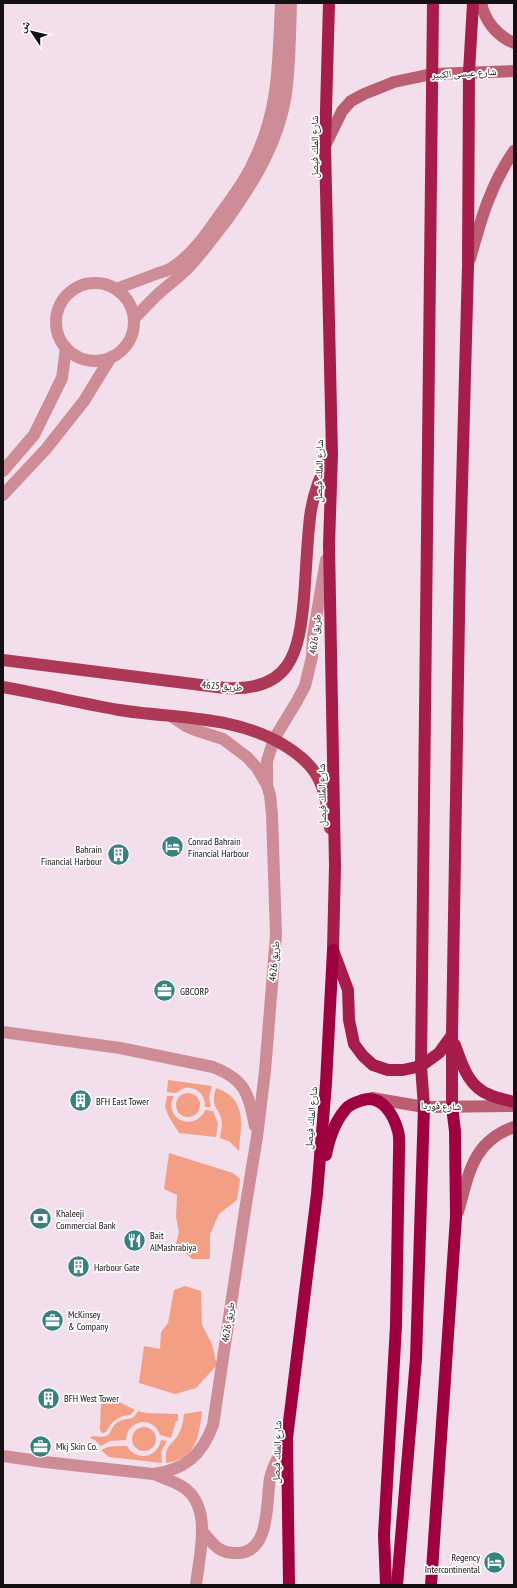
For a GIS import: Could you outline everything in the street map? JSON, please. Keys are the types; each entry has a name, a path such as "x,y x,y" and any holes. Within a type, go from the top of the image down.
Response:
{"highway":[{"name":"شارع الملك فيصل","path":"289,1585 287,1438 317,1194 326,1083 333,950 335,866 329,545 332,454 325,146 329,3"},
{"path":"397,1585 416,1359 424,1106 421,1066 433,3"},
{"path":"431,1585 456,1217 455,1131 452,1107 452,1036 460,543 468,266 469,72 473,3"},
{"path":"333,950 348,990 349,1020 354,1044 363,1056 373,1064 388,1070 403,1070 421,1066 440,1053 452,1036"},
{"path":"452,1036 463,1070 470,1080 488,1095 514,1102"},
{"path":"317,1194 329,1142 336,1121 346,1108 355,1102 369,1098 378,1101 386,1107 393,1116 398,1132 396,1326 384,1535 386,1585"}],"main road":[{"path":"481,3 482,10 493,28 504,39 514,43"},
{"name":"شارع عيسى الكبير","path":"325,146 342,111 352,101 364,94 394,82 432,74 514,71"},
{"path":"468,266 484,208 491,190 514,151"},
{"name":"طريق 4625","path":"3,660 225,688 240,689 270,682 279,675 291,661 296,650 301,630 312,509 321,472 332,454"},
{"path":"3,688 120,710 236,725 274,739 295,752 310,765 318,776 326,797 335,866"},
{"name":"شارع فوردا","path":"369,1098 424,1106 514,1106"},
{"path":"456,1217 471,1166 479,1150 498,1134 514,1127"}],"street":[{"path":"116,289 171,268 182,260 200,242 239,188 252,166 270,119 276,94 281,3"},
{"path":"134,319 156,296 183,273 199,256 245,194 271,147 280,122 286,95 289,68 291,3"},
{"path":"90,283 100,283 116,289 129,302 134,319 131,337 119,352 102,360 92,361 82,359 74,355 66,348 59,336 56,322 60,304 66,296 77,287 90,283"},
{"path":"3,471 34,435 62,378 66,348"},
{"path":"3,495 46,449 84,401 111,357"},
{"name":"طريق 4626","path":"153,1474 173,1470 185,1464 200,1450 213,1425 257,1137 276,935 272,805 267,785 267,761 274,739 305,686 312,657 313,636 329,545"},
{"name":"طريق 4626","path":"171,716 186,726 223,739 235,747 256,768 267,785"},
{"name":"طريق 4626","path":"3,1032 120,1048 213,1066 224,1071 240,1082 249,1097 257,1137"},
{"path":"202,1531 216,1547 228,1553 242,1553 254,1548 263,1533 271,1477 287,1438"},
{"name":"طريق 4626","path":"3,1456 153,1474 181,1486 193,1496 200,1508 202,1531 196,1585"}],"shaded area":[{"path":"168,1080 212,1086 209,1097 211,1107 205,1107 204,1099 197,1090 185,1088 176,1093 167,1092"},
{"path":"216,1088 226,1093 238,1106 241,1122 239,1151 230,1142 220,1138 222,1125 220,1115 214,1101"},
{"path":"188,1093 196,1097 200,1105 196,1113 188,1117 180,1113 176,1105 180,1097"},
{"path":"167,1096 174,1096 171,1104 172,1111 176,1117 181,1120 188,1122 194,1121 200,1117 205,1110 213,1111 218,1123 216,1137 179,1133 169,1117 165,1107"},
{"path":"169,1153 233,1173 240,1179 237,1200 219,1214 210,1234 210,1259 192,1259 176,1244 179,1232 176,1217 177,1195 164,1189"},
{"path":"185,1286 201,1291 202,1325 212,1344 217,1365 196,1388 175,1394 139,1383 144,1346 160,1349 161,1332 168,1323 174,1290"},
{"path":"101,1398 111,1398 135,1410 130,1415 116,1420 106,1432 102,1433 100,1430"},
{"path":"138,1411 146,1413 178,1414 178,1421 176,1421 171,1438 160,1435 152,1424 141,1422 131,1428 126,1440 110,1441 101,1446 95,1440 90,1438 93,1436 100,1437 108,1435 113,1426 120,1421 134,1417"},
{"path":"202,1411 197,1437 190,1451 184,1457 176,1461 166,1463 167,1449 179,1433 184,1414"},
{"path":"144,1427 152,1431 156,1439 152,1447 144,1451 136,1447 132,1439 136,1431"},
{"path":"161,1440 167,1441 161,1452 162,1463 109,1457 101,1450 104,1448 117,1446 127,1446 136,1454 146,1456 156,1451"}],"place":[{"name":"Conrad Bahrain Financial Harbour","path":"172,847"},
{"name":"Bahrain Financial Harbour","path":"118,855"},
{"name":"GBCORP","path":"165,991"},
{"name":"BFH East Tower","path":"80,1101"},
{"name":"Khaleeji Commercial Bank","path":"41,1219"},
{"name":"Bait AlMashrabiya","path":"134,1241"},
{"name":"Harbour Gate","path":"78,1267"},
{"name":"McKinsey & Company","path":"53,1320"},
{"name":"BFH West Tower","path":"49,1398"},
{"name":"Mkj Skin Co.","path":"40,1446"},
{"name":"Regency Intercontinental","path":"495,1563"}]}
